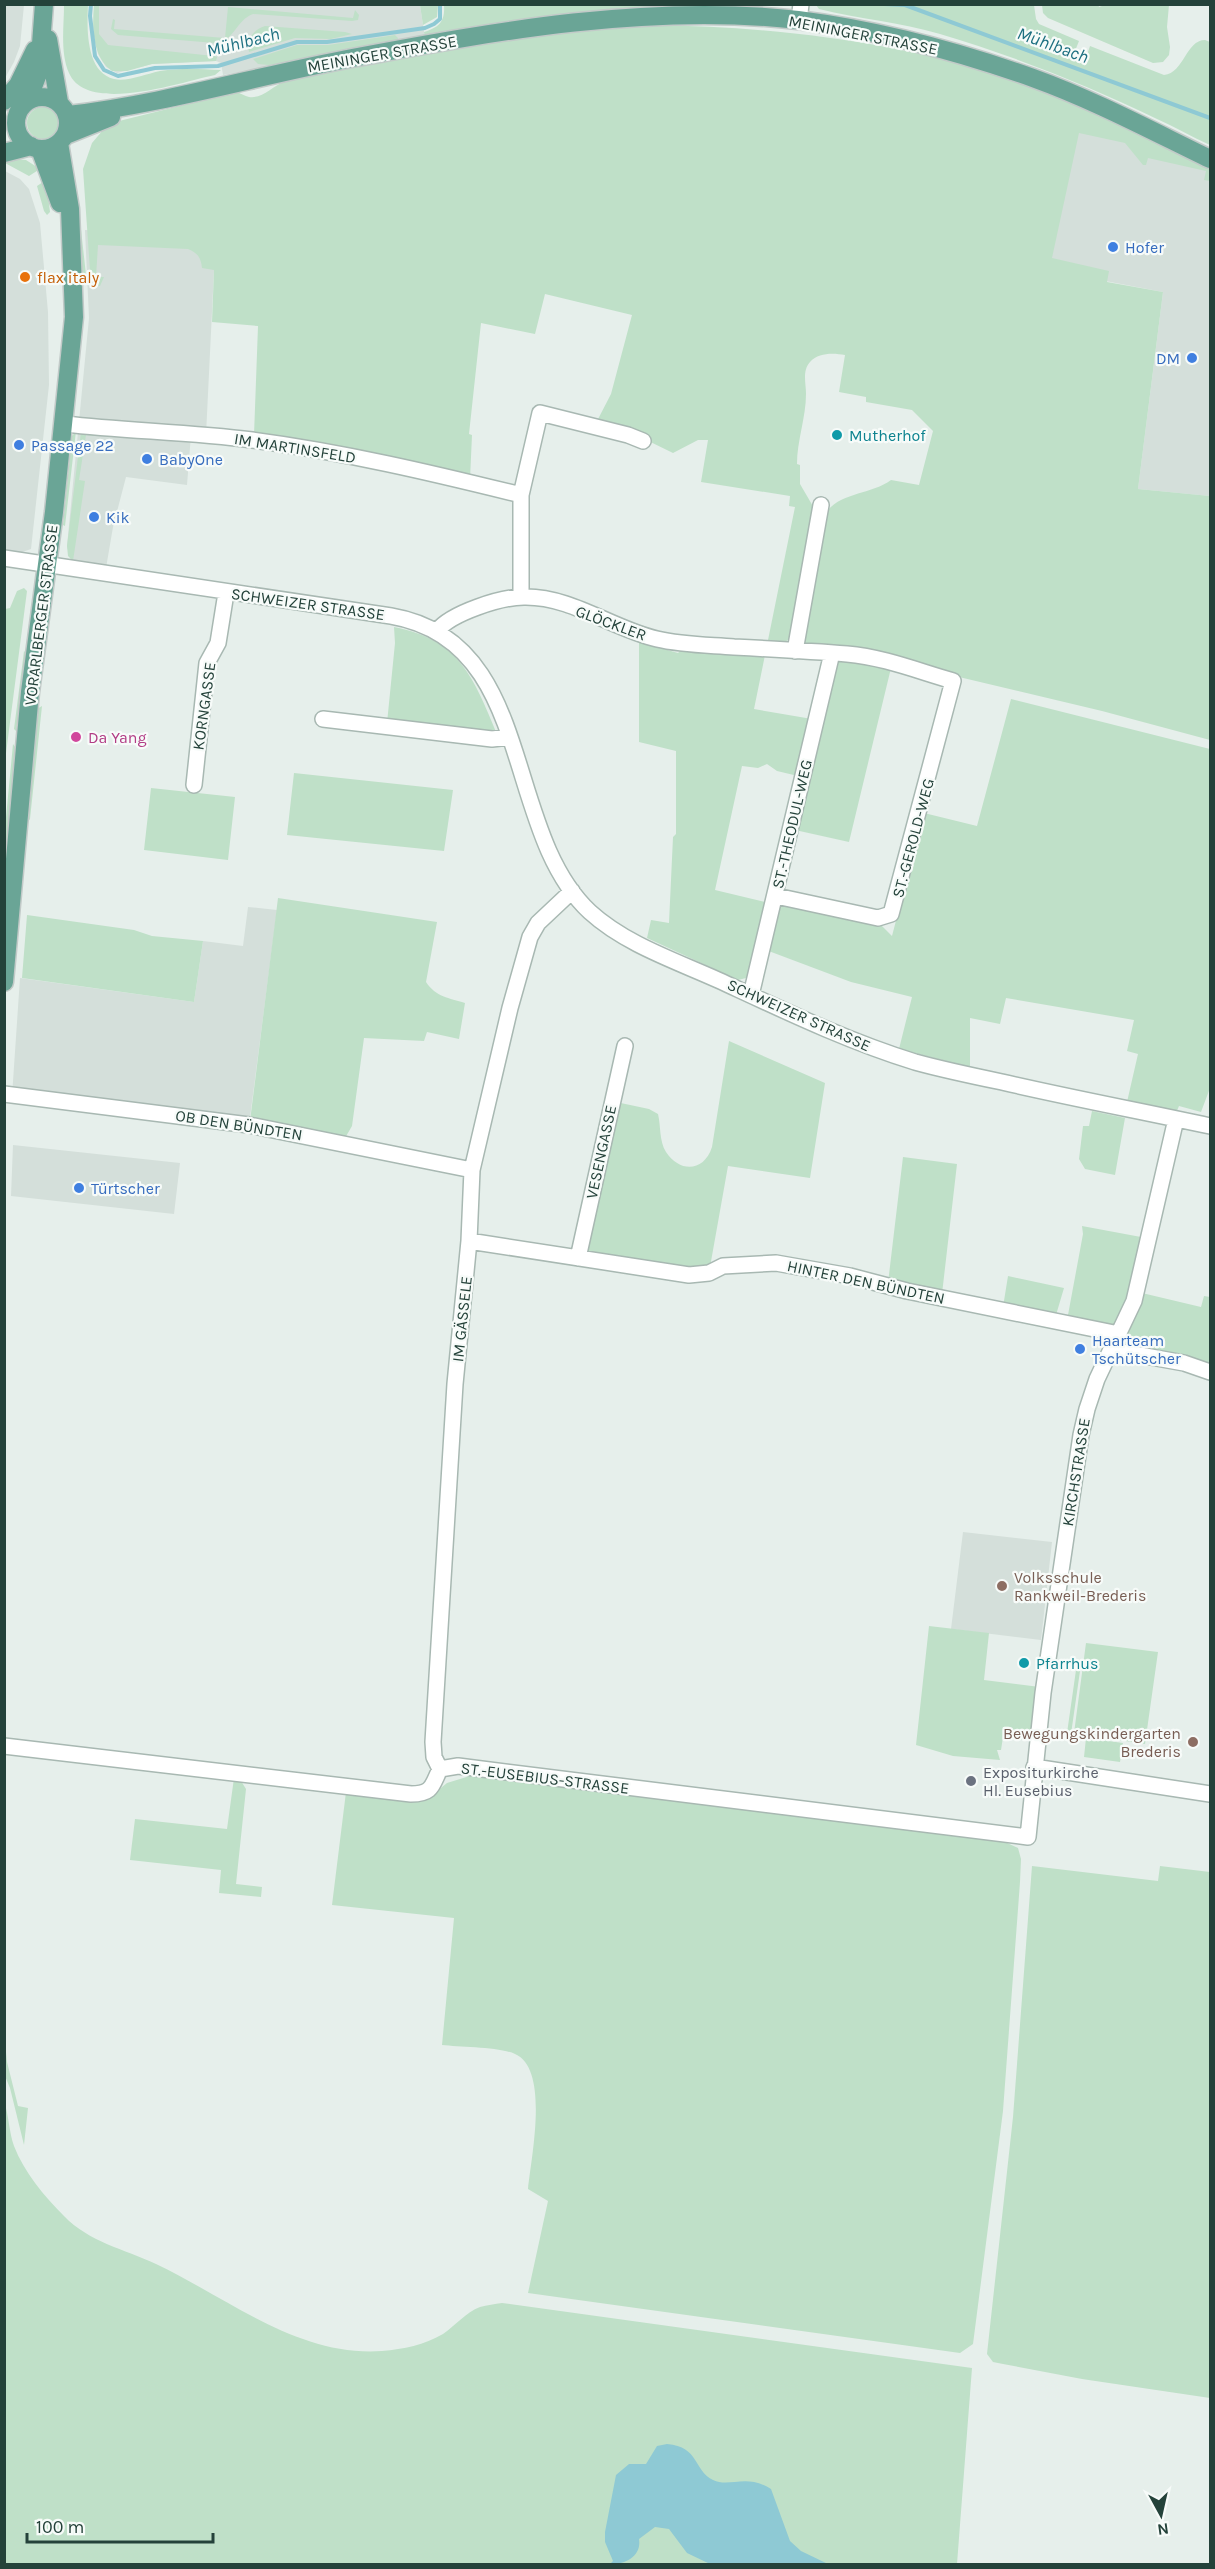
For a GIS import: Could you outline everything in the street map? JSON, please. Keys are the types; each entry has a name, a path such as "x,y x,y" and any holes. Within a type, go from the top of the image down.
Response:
{"main road":[{"name":"VORARLBERGER STRASSE","path":"44,4 44,29 39,71 16,112 17,129 32,145 57,191 72,249"},
{"name":"MEININGER STRASSE","path":"62,139 85,127 178,96 354,58 601,21 699,15 800,13 916,43 1033,78 1109,110 1210,159"},
{"name":"VORARLBERGER STRASSE","path":"4,982 29,703 64,424 74,317 70,209 62,139 69,125 52,52 44,29"},
{"path":"4,101 28,67 44,29"},
{"name":"MEININGER STRASSE","path":"63,107 178,96"},
{"path":"16,112 45,97 63,107"},
{"path":"70,209 71,153 76,138 85,127"},
{"path":"4,142 50,148 62,139"},
{"path":"4,153 32,145"}],"street":[{"path":"521,597 521,495 540,413 643,441"},
{"name":"IM MARTINSFELD","path":"64,424 221,436 316,449 521,495"},
{"path":"795,651 821,505"},
{"name":"SCHWEIZER STRASSE","path":"4,558 47,567 404,619 437,631 451,639 476,665 491,691 552,855 572,891 590,912 623,935 851,1040 916,1062 1210,1126"},
{"name":"KORNGASSE","path":"194,785 207,663 218,643 226,592"},
{"name":"GLÖCKLER","path":"437,631 447,621 462,614 521,597 551,601 658,639 832,653 884,661 953,681"},
{"name":"ST.-THEODUL-WEG","path":"751,995 832,653"},
{"name":"ST.-GEROLD-WEG","path":"776,896 878,918 891,914 953,681"},
{"path":"323,719 492,739 509,737"},
{"name":"IM GÄSSELE","path":"440,1770 434,1757 433,1742 455,1384 470,1241 472,1170 510,1008 530,937 538,923 572,891"},
{"name":"VESENGASSE","path":"578,1258 625,1046"},
{"name":"OB DEN BÜNDTEN","path":"4,1094 249,1125 472,1170"},
{"name":"KIRCHSTRASSE","path":"1028,1837 1034,1767 1078,1451 1087,1409 1097,1379 1134,1301 1176,1119"},
{"name":"HINTER DEN BÜNDTEN","path":"470,1241 689,1275 709,1273 732,1265 776,1263 850,1276 907,1291 1119,1334"},
{"path":"1112,1350 1184,1363 1210,1372"},
{"name":"ST.-EUSEBIUS-STRASSE","path":"4,1746 411,1794 424,1792 433,1787 440,1770 458,1766 1028,1837"},
{"path":"1034,1767 1210,1794"}],"shaded area":[{"path":"5,4 24,5 20,46 5,78"},
{"path":"94,4 420,5 425,38 223,75 221,63 216,61 152,64 117,73 106,67 98,54 94,33"},
{"path":"1019,82 1137,130 1210,169 1210,496 1138,489 1163,292 995,260"},
{"path":"5,171 20,179 29,189 40,223 48,312 49,385 31,549 5,558"},
{"path":"85,230 184,238 215,250 206,435 191,435 187,485 126,477 113,527 106,568 71,560 67,546 89,318"},
{"path":"248,907 277,910 249,1125 12,1096 20,978 194,1002 203,941 243,946"},
{"path":"13,1145 180,1163 174,1214 11,1196"},
{"name":"Volksschule Rankweil-Brederis","path":"963,1532 1052,1542 1041,1640 951,1629"}],"green space":[{"path":"1098,4 1099,7 1108,4 1169,5 1167,27 1169,55 1163,62 1153,63 1048,18 1043,13 1042,5"},
{"path":"64,5 88,5 88,36 93,58 105,75 114,79 131,79 168,70 221,70 215,75 159,89 114,94 95,92 79,85 69,73 66,65 63,39"},
{"path":"94,5 99,5 99,34 108,45 214,56 217,57 216,61 152,64 127,71 112,71 100,58 97,50 93,23"},
{"path":"420,5 438,5 437,17 423,25"},
{"path":"444,5 777,5 653,8 425,38 424,32 440,23 444,15"},
{"path":"816,5 1034,5 1039,24 1079,41 1073,56 1085,61 1090,46 1164,75 1176,69 1193,45 1205,40 1210,42 1210,145 1104,94 995,52 925,30 819,9"},
{"path":"228,7 353,18 355,10 359,15 358,20 352,21 253,14 247,17 227,39 215,43 118,35 111,29 113,19 115,20 114,29 225,38"},
{"path":"653,25 703,26 803,34 901,50 950,61 1067,99 1130,127 1210,169 1210,181 1204,180 1206,171 1148,158 1146,165 1143,165 1125,143 1079,133 1052,258 1109,271 1107,282 1163,292 1138,489 1210,496 1210,740 1102,711 959,677 903,659 806,646 803,642 825,514 838,502 891,480 919,485 933,431 912,410 866,402 866,397 839,392 845,355 818,356 810,362 806,369 806,403 797,464 800,465 800,484 814,508 790,638 784,643 767,645 795,507 789,506 790,496 701,482 708,440 698,440 673,453 630,432 596,423 611,394 632,315 545,294 535,334 481,323 469,434 472,435 470,479 254,435 258,326 212,322 214,270 202,268 201,261 194,252 188,249 98,245 96,277 104,277 100,286 91,285 83,169 92,143 103,130 103,125 236,92 249,97 259,96 284,82 422,54 560,33"},
{"path":"265,26 352,34 331,39 295,38 249,52 251,36"},
{"path":"395,35 398,38 397,43 269,65 258,64 253,59 297,45 328,45"},
{"path":"43,107 54,112 59,123 54,134 43,139 32,134 27,123 32,112"},
{"path":"5,158 26,160 40,169 29,176 5,163"},
{"path":"46,180 50,212 47,215 37,186"},
{"path":"76,184 87,284 83,280"},
{"path":"76,431 65,526 63,525 72,436"},
{"path":"81,432 95,432 94,436 86,435 79,480 85,481 73,561 68,556 67,546"},
{"path":"24,588 27,591 5,761 5,609 10,608 17,591"},
{"path":"394,627 435,641 461,664 480,695 497,734 387,723 395,643"},
{"path":"639,642 678,653 681,650 765,655 754,709 812,719 798,776 777,771 767,764 758,768 742,766 715,890 769,903 750,977 738,980 647,938 651,920 669,923 673,837 676,834 676,751 639,742"},
{"path":"24,651 26,653 16,731 14,729"},
{"path":"839,659 891,668 849,842 795,830 834,664"},
{"path":"1011,699 1210,749 1210,1088 1201,1112 1179,1106 1176,1113 1127,1102 1138,1054 1127,1051 1134,1020 1006,998 1000,1024 970,1018 970,1067 899,1049 912,997 851,982 766,950 779,907 783,905 880,924 892,936 924,813 977,826"},
{"path":"42,706 30,819 27,823 37,709"},
{"path":"13,744 15,747 5,867 5,828"},
{"path":"294,773 453,790 444,851 287,835"},
{"path":"151,788 235,797 228,860 144,850"},
{"path":"278,898 437,922 426,982 439,994 465,1003 459,1039 427,1032 424,1041 364,1038 352,1126 345,1138 250,1121"},
{"path":"27,915 134,930 152,936 203,941 194,1002 22,978"},
{"path":"729,1041 825,1083 810,1178 728,1166 710,1267 702,1270 584,1256 616,1102 649,1109 658,1114 661,1138 666,1152 678,1164 691,1167 698,1165 712,1147"},
{"path":"1092,1111 1125,1118 1115,1175 1085,1169 1079,1159 1083,1126 1089,1126"},
{"path":"903,1157 957,1164 942,1294 888,1283"},
{"path":"1082,1226 1141,1237 1127,1298 1114,1326 1071,1318 1068,1315 1083,1234"},
{"path":"1008,1276 1064,1288 1056,1315 1003,1307"},
{"path":"1142,1293 1201,1307 1204,1296 1210,1297 1210,1369 1125,1345 1124,1337"},
{"path":"929,1626 989,1633 984,1680 1040,1687 1033,1741 1003,1737 1001,1750 997,1750 1000,1760 953,1756 916,1745"},
{"path":"1086,1643 1158,1652 1145,1744 1074,1733"},
{"path":"1077,1663 1081,1664 1070,1741 1066,1740"},
{"path":"1086,1738 1123,1743 1120,1762 1084,1757"},
{"path":"473,1775 1005,1842 1018,1848 1021,1859 1020,1882 1003,2111 973,2344 960,2353 528,2293 548,2201 528,2189 536,2116 532,2077 526,2063 515,2054 490,2049 442,2045 454,1918 332,1905 346,1792 419,1801 426,1800 447,1783"},
{"path":"234,1778 241,1781 246,1789 236,1884 262,1887 261,1897 219,1893 221,1870 130,1860 135,1819 227,1829"},
{"path":"1032,1866 1158,1881 1160,1866 1210,1872 1210,2398 1082,2379 1003,2364 993,2362 987,2354 1013,2117"},
{"path":"5,2042 7,2062 18,2106 28,2108 24,2145 5,2076"},
{"path":"4,2101 12,2141 23,2165 42,2192 74,2225 96,2239 156,2264 264,2322 321,2345 351,2350 382,2351 414,2346 443,2334 475,2309 502,2303 972,2368 957,2564 5,2564"}],"water":[{"path":"667,2444 685,2449 702,2471 713,2480 726,2483 754,2482 771,2489 790,2541 801,2551 828,2564 710,2564 687,2553 669,2529 655,2527 639,2539 638,2551 631,2559 610,2564 613,2561 605,2542 605,2532 616,2475 629,2464 646,2464 657,2446"}],"waterway":[{"name":"Mühlbach","path":"91,4 90,16 95,56 104,70 118,76 155,68 218,66 297,42 327,42 425,28 440,19 440,4"},
{"name":"Mühlbach","path":"884,4 905,5 1210,118"}],"place":[{"name":"Hofer","path":"1113,247"},
{"name":"flax italy","path":"25,277"},
{"name":"DM","path":"1192,358"},
{"name":"Mutherhof","path":"837,435"},
{"name":"Passage 22","path":"19,445"},
{"name":"BabyOne","path":"147,459"},
{"name":"Kik","path":"94,517"},
{"name":"Da Yang","path":"76,737"},
{"name":"Türtscher","path":"79,1188"},
{"name":"Haarteam Tschütscher","path":"1080,1349"},
{"name":"Volksschule Rankweil-Brederis","path":"1002,1586"},
{"name":"Pfarrhus","path":"1024,1663"},
{"name":"Bewegungskindergarten Brederis","path":"1193,1742"},
{"name":"Expositurkirche Hl. Eusebius","path":"971,1781"}]}
